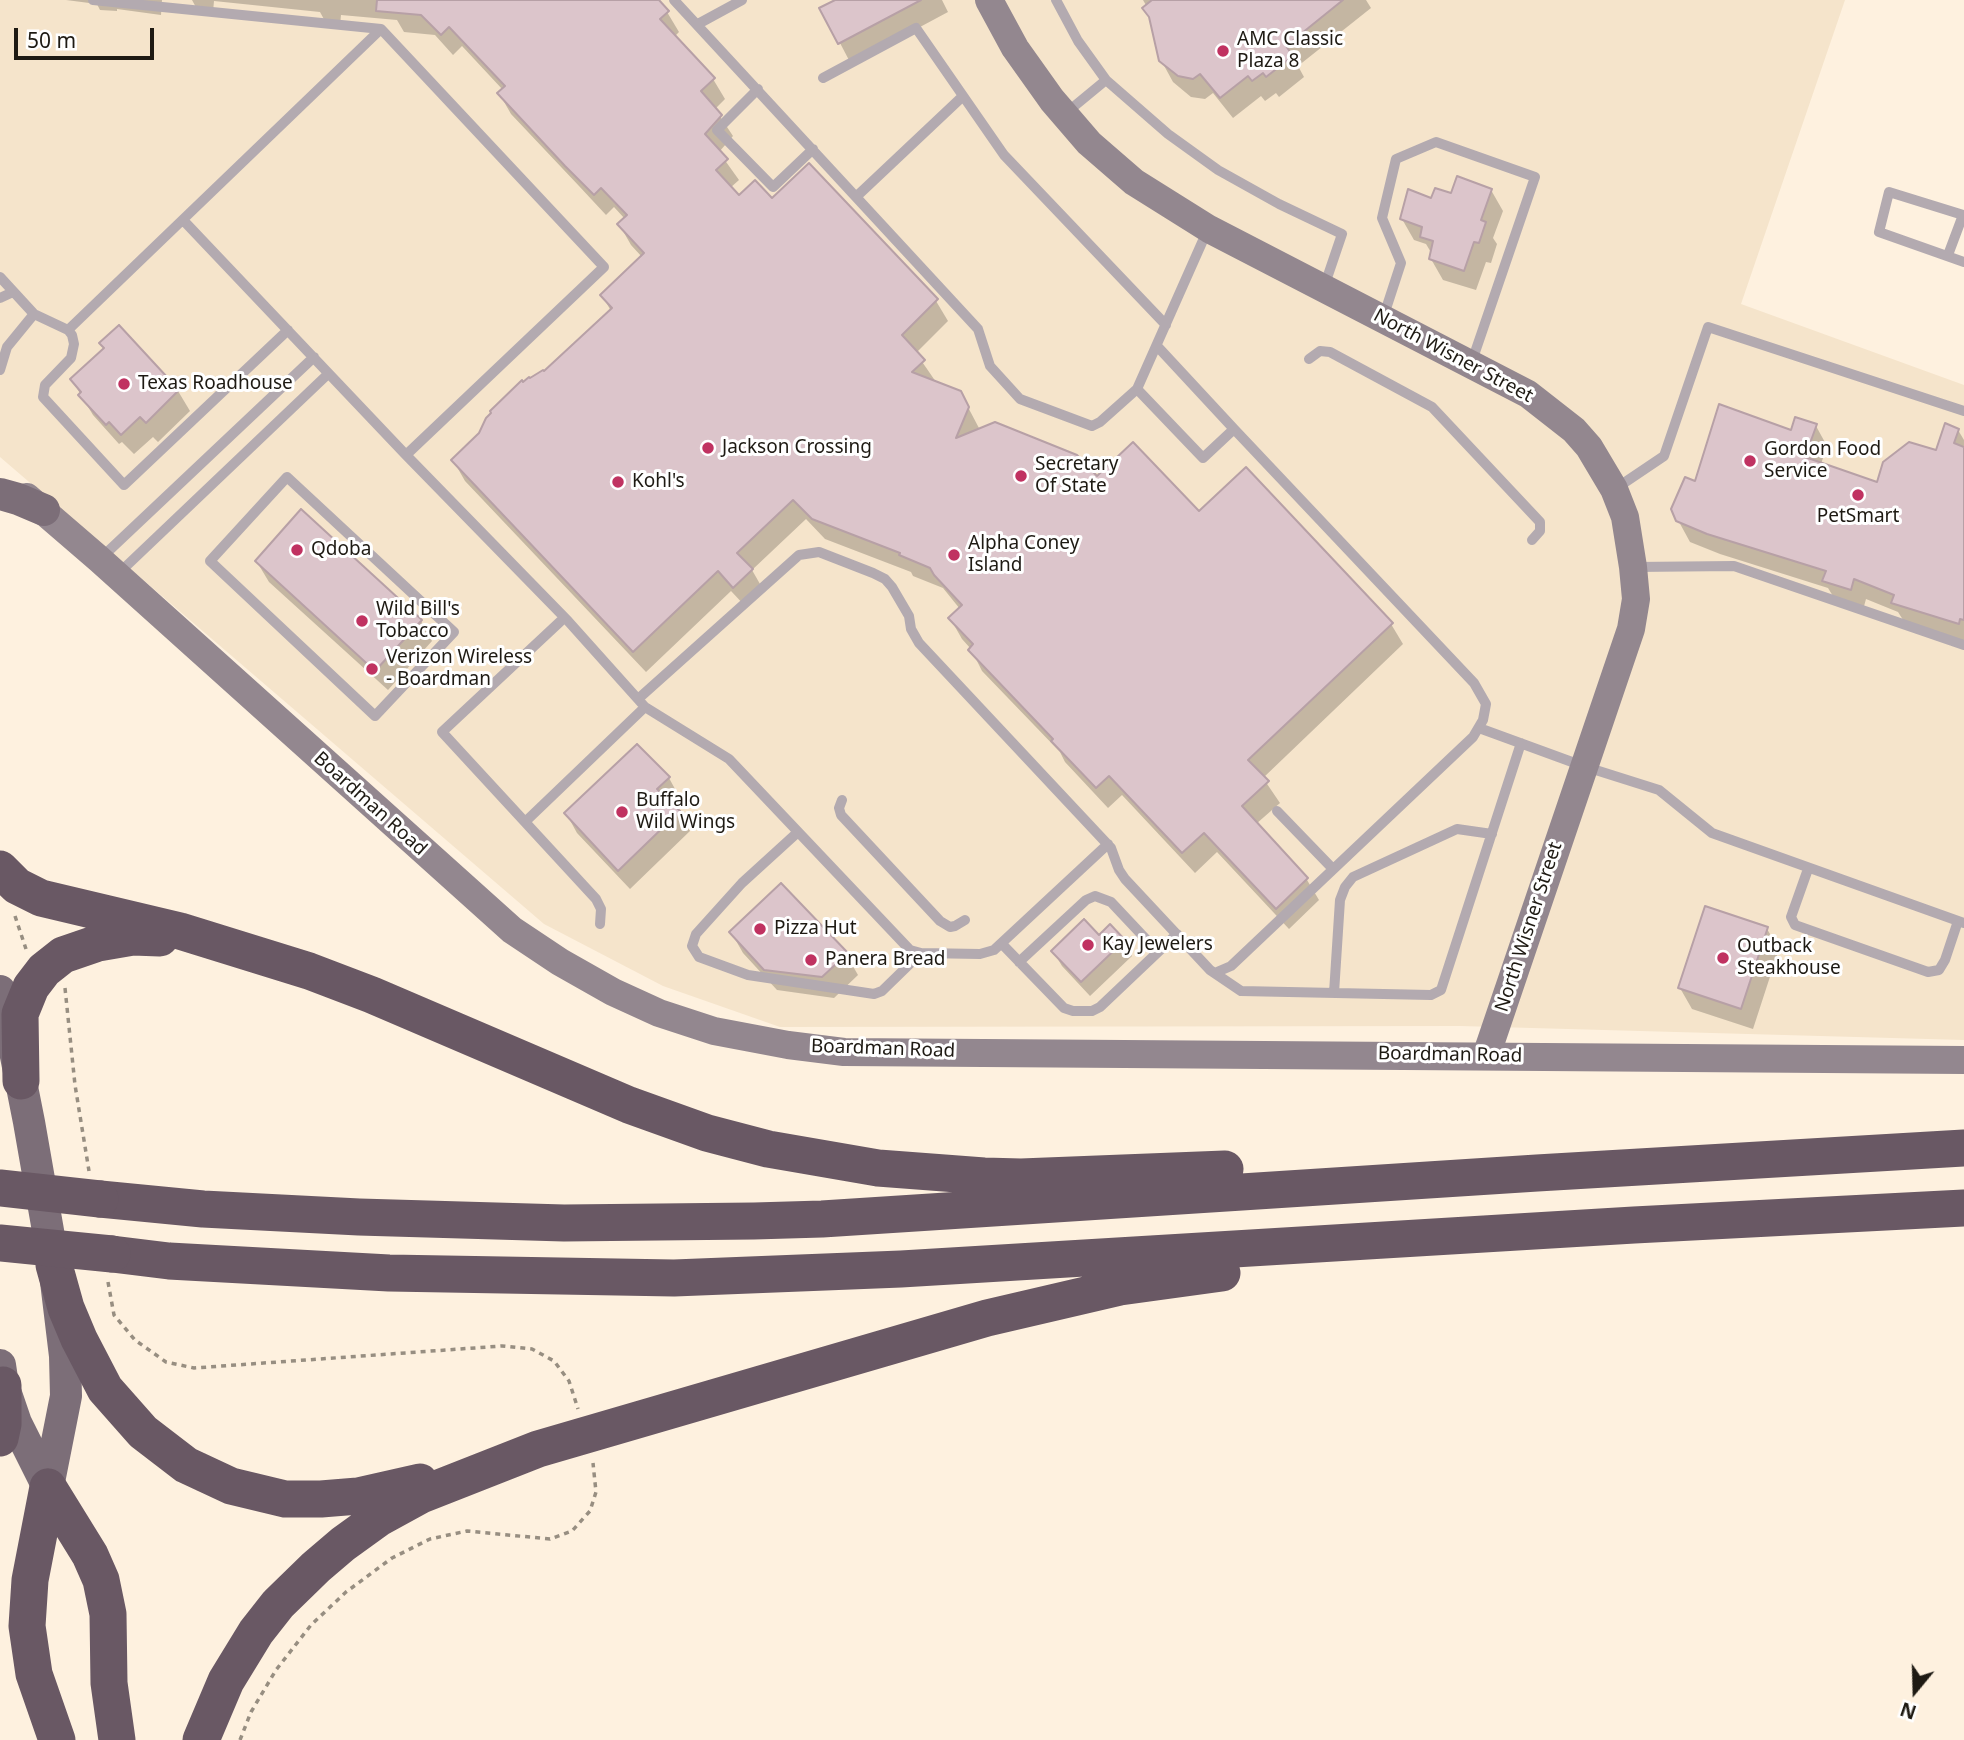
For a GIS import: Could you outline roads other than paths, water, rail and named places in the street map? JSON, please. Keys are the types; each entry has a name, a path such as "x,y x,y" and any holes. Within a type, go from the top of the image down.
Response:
{"highway":[{"path":"0,869 17,886 41,898 180,931 291,965 372,995 655,1115 737,1141 817,1158 911,1171 1009,1177 1281,1168 1537,1172"},
{"path":"21,1081 19,1026 26,996 44,970 72,951 116,939 149,937 213,946 291,965"},
{"path":"0,1188 202,1209 359,1217 564,1223 719,1222 873,1216 1537,1172 1964,1148"},
{"path":"0,1243 183,1262 389,1273 674,1278 901,1269 1964,1208"},
{"path":"54,1265 66,1307 96,1374 117,1405 172,1457 231,1486 285,1499 339,1498 396,1488 987,1318 1120,1287 1175,1278 1634,1225"},
{"path":"0,1438 3,1424 2,1375"},
{"path":"201,1740 218,1696 256,1632 287,1594 328,1555 379,1518 421,1495 538,1449"},
{"path":"48,1487 30,1580 27,1626 36,1682 57,1740"},
{"path":"48,1487 90,1555 101,1580 108,1614 110,1684 117,1740"}],"main road":[{"name":"North Wisner Street","path":"989,0 1015,48 1064,114 1089,143 1134,182 1209,229 1528,394 1554,412 1589,447 1614,489 1625,517 1633,567 1636,599 1630,629 1486,1056"},
{"name":"Boardman Road","path":"0,479 44,510 502,922 533,945 591,980 637,1004 683,1021 752,1040 844,1052 1486,1056 1963,1055"},
{"path":"0,494 44,510"},
{"path":"0,991 6,1006 21,1081 54,1265 65,1356 63,1414 48,1487"},
{"path":"2,1375 22,1439 48,1487"}],"lane":[{"path":"93,0 381,29 604,267 406,455"},
{"path":"674,0 978,329 990,366 1020,399 1092,426 1100,422 1137,388 1209,229"},
{"path":"698,24 742,0"},
{"path":"1056,0 1078,41 1107,80 1159,127 1218,170 1279,204 1342,234 1324,288"},
{"path":"823,78 916,28 961,97 1004,155 1166,325"},
{"path":"68,330 381,29"},
{"path":"1064,114 1107,80"},
{"path":"758,89 717,130 773,187 814,149"},
{"path":"857,197 961,97"},
{"path":"1383,318 1401,263 1382,218 1396,159 1436,142 1535,177 1471,364"},
{"path":"1948,256 1963,215 1889,192 1879,232 1964,262"},
{"path":"183,220 565,618 642,703 729,759 910,950 921,953 984,954 994,950 1108,844"},
{"path":"0,277 34,314 68,330 74,344 71,358 45,385 43,397 124,485 288,330"},
{"path":"0,298 13,292"},
{"path":"0,370 8,347 34,314"},
{"path":"1614,489 1664,456 1709,327 1964,411"},
{"path":"1157,346 1474,684 1486,704 1479,728 1465,745 1231,966 1217,972"},
{"path":"1309,359 1321,351 1330,352 1429,404 1540,522 1540,531 1532,540"},
{"path":"108,567 314,357"},
{"path":"108,567 328,374"},
{"path":"1137,388 1203,458 1234,429"},
{"path":"287,477 454,632 375,716 211,561 287,477"},
{"path":"525,822 642,703 799,555 819,552 885,579 909,615 911,629 919,643 1108,844 1125,879 1210,970 1217,972 1241,990 1431,995 1441,990 1521,743"},
{"path":"1633,567 1734,566 1964,645"},
{"path":"565,618 442,732 596,899 601,909 600,924"},
{"path":"1479,728 1659,790 1712,833 1961,922 1939,970 1928,972 1796,925 1791,917 1808,869"},
{"path":"842,800 839,808 841,815 940,921 950,927 965,920"},
{"path":"1277,811 1333,869"},
{"path":"1334,993 1340,900 1353,877 1457,829 1492,834"},
{"path":"798,832 742,883 696,934 693,940 694,952 707,961 748,975 874,995 882,991 921,953"},
{"path":"1019,962 1086,900 1095,896 1111,902 1158,952"},
{"path":"1002,944 1064,1008 1092,1011 1100,1007 1177,934"}],"place":[{"name":"AMC Classic Plaza 8","path":"1223,51"},
{"name":"Texas Roadhouse","path":"124,384"},
{"name":"Jackson Crossing","path":"708,448"},
{"name":"Gordon Food Service","path":"1750,461"},
{"name":"Secretary Of State","path":"1021,476"},
{"name":"Kohl's","path":"618,482"},
{"name":"PetSmart","path":"1858,495"},
{"name":"Qdoba","path":"297,550"},
{"name":"Alpha Coney Island","path":"954,555"},
{"name":"Wild Bill's Tobacco","path":"362,621"},
{"name":"Verizon Wireless - Boardman","path":"372,669"},
{"name":"Buffalo Wild Wings","path":"622,812"},
{"name":"Pizza Hut","path":"760,929"},
{"name":"Kay Jewelers","path":"1088,945"},
{"name":"Outback Steakhouse","path":"1723,958"},
{"name":"Panera Bread","path":"811,960"}]}
